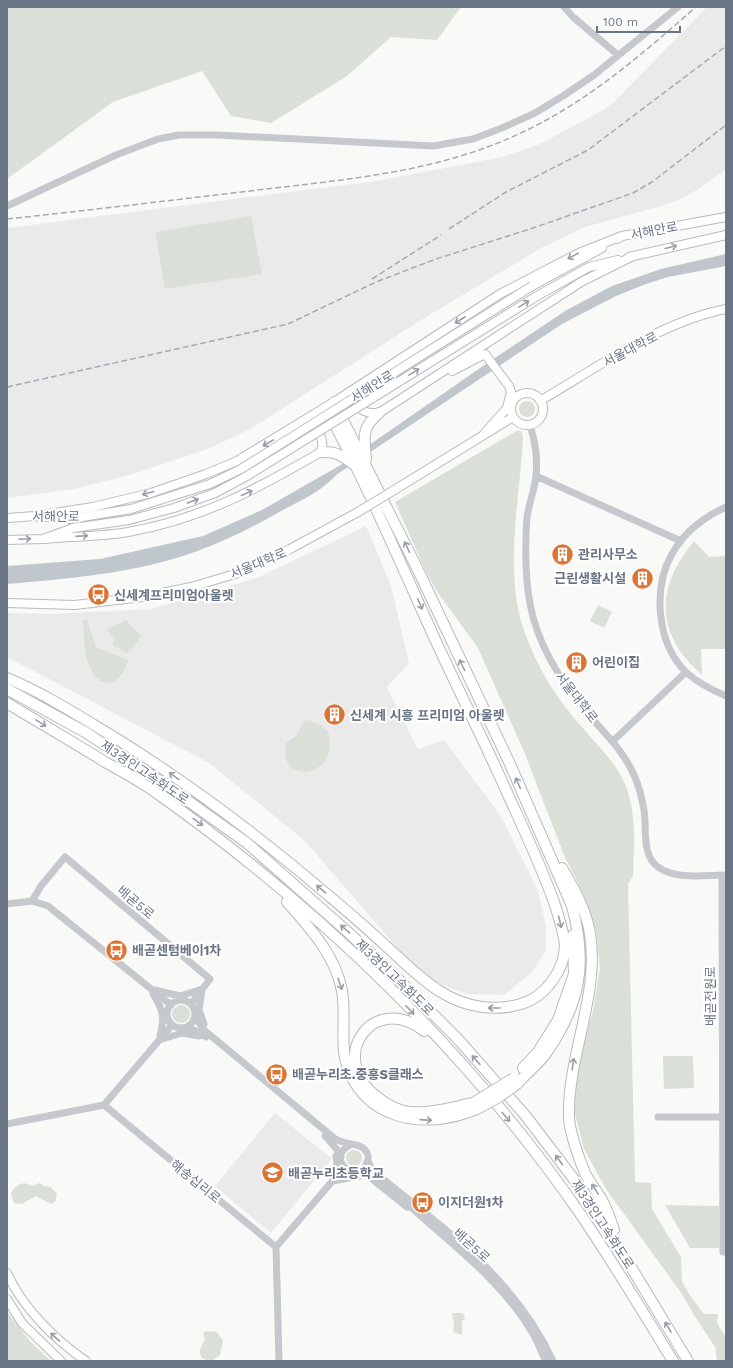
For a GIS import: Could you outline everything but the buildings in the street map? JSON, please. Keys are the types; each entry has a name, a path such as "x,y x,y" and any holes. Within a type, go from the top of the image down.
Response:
{"highway":[{"path":"241,854 307,924 330,956 342,991 345,1057 354,1084 366,1098 385,1112 405,1119 434,1121 466,1114 475,1106 515,1081 544,1056 564,1023 578,987 582,958 579,931 572,906 530,810 420,572 330,405"},
{"path":"321,452 352,447 370,420 379,413"},
{"path":"7,678 67,709 158,764 213,803 271,846 440,991 465,1004 489,1008 507,1007 526,1003 543,992 557,974 565,947 559,918 548,884 365,472 352,447"},
{"name":"제3경인고속화도로","path":"7,689 85,732 164,783 247,843 350,934 457,1038 525,1115 592,1203 688,1361"},
{"name":"제3경인고속화도로","path":"7,703 156,792 241,854 364,963 466,1068 512,1124 578,1211 673,1361"},
{"path":"477,725 516,797 568,908 573,932 574,974 558,1020 538,1052 515,1081"},
{"path":"530,810 579,899 588,928 592,954 591,982 574,1059 569,1090 569,1120 585,1173 604,1204 621,1250"},
{"path":"466,1068 414,1023 396,1019 376,1022 367,1028 356,1045 354,1054 356,1068 366,1088 388,1105 410,1112 475,1106"}],"main road":[{"name":"서해안로","path":"7,518 35,516 70,519 131,509 210,484 240,469 532,286 622,236 726,217"},
{"name":"서해안로","path":"7,540 43,538 73,528 129,520 174,508 215,493 254,472 537,296 589,267 726,235"},
{"path":"35,516 93,507 151,493 206,474 237,461 302,423 500,294 579,253 622,236"},
{"path":"708,238 726,239"},
{"path":"360,385 356,392 361,409 366,413 379,413 581,282 633,256"},
{"name":"서울대학로","path":"540,401 648,339 681,323 726,309"},
{"path":"426,383 468,364 482,354 489,356 514,391 511,407 513,417 520,424 530,425 540,417 543,409 536,396 525,393 518,396 513,402"},
{"path":"483,435 507,408 511,386"},
{"name":"서울대학로","path":"7,603 75,605 142,597 191,587 235,574 290,549 358,512 513,417"},
{"path":"43,538 127,532 178,521 222,505 259,487 321,452 324,444 321,436 309,423 302,423"},
{"path":"7,1273 12,1283 44,1326 70,1350 86,1361"},
{"path":"7,1300 22,1323 61,1361"}],"street":[{"path":"564,7 585,28 618,55"},
{"path":"7,206 116,155 158,139 179,135 226,135 433,146 473,139 535,113 584,81 678,7"},
{"name":"서울대학로","path":"530,425 537,454 536,476 527,516 526,559 530,605 536,625 553,666 566,686 613,741 634,775 640,791 646,821 646,843 653,861 658,867 676,873 724,875"},
{"path":"536,476 681,541"},
{"path":"726,507 696,526 681,541 667,564 662,587 660,607 665,635 673,653 686,672 699,682 726,696"},
{"path":"613,741 686,672"},
{"name":"배곧5로","path":"32,900 41,886 64,858 210,979 191,1004 195,1012 195,1017 201,1027 213,1040 321,1130 339,1142 362,1147 367,1154 368,1161 373,1171 423,1215"},
{"name":"배곧전원로","path":"724,875 723,1252 726,1252"},
{"path":"7,904 32,900 48,906 170,1005"},
{"path":"150,988 180,996 202,989 200,1016 213,1040"},
{"path":"150,988 163,1012 163,1026 158,1040"},
{"path":"7,1124 104,1105 172,1025 167,1014 170,1005 178,1000 191,1004"},
{"path":"187,1028 192,1024 195,1017"},
{"name":"배곧5로","path":"172,1025 178,1028 187,1028 197,1031 213,1040"},
{"path":"158,1040 182,1033 213,1040"},
{"name":"해송십리로","path":"104,1105 276,1247"},
{"path":"658,1117 724,1117"},
{"path":"321,1130 336,1155 337,1164 333,1181"},
{"name":"배곧5로","path":"321,1130 341,1156 344,1168 353,1172 358,1171 366,1173 377,1180 486,1265 529,1318 553,1361"},
{"name":"배곧5로","path":"321,1130 342,1139 365,1144 370,1152 375,1169 495,1284 533,1334 546,1361"},
{"path":"341,1156 343,1150 350,1145"},
{"path":"358,1171 365,1166 368,1161"},
{"path":"278,1361 276,1247 344,1168"},
{"path":"333,1181 358,1175 370,1178 423,1215"}],"shaded area":[{"path":"7,7 461,7 437,40 391,37 347,76 271,123 231,116 202,71 113,102 7,179"},
{"path":"707,7 726,7 726,169 702,187 683,198 661,206 585,227 543,247 426,317 250,429 210,448 126,476 74,489 7,498 7,228 377,181 503,157 540,144 601,111 614,102"},
{"path":"251,216 262,274 165,289 155,232"},
{"path":"726,254 726,266 668,277 646,284 616,296 562,324 336,475 318,490 238,534 190,554 122,571 7,584 7,566 100,559 203,536 262,510 339,466 565,311 612,286 661,269"},
{"path":"527,401 534,406 535,409 530,416 527,417 520,412 519,409 524,402"},
{"path":"518,430 522,432 523,438 514,561 518,610 530,646 548,682 564,705 605,754 621,776 629,795 633,818 633,876 628,884 635,1182 651,1183 652,1209 681,1257 682,1281 689,1294 704,1314 718,1314 717,1323 726,1338 726,1361 717,1361 715,1347 682,1294 606,1189 584,1149 573,1106 581,1050 593,1011 600,968 596,930 583,893 564,855 525,754 478,648 438,593 426,572 395,502"},
{"path":"366,526 391,586 409,663 387,687 418,749 444,740 500,815 537,888 546,926 546,950 532,972 504,995 467,994 435,982 406,958 304,840 209,763 7,657 7,613 51,614 152,609 257,578"},
{"path":"694,541 709,557 726,556 726,649 701,649 702,675 675,643 669,627 666,610 667,593 672,576 681,559"},
{"path":"598,605 612,612 604,628 590,621"},
{"path":"87,619 96,647 128,660 123,673 114,682 104,682 96,678 91,670 84,639 83,620"},
{"path":"126,620 141,636 132,649 127,653 113,645 114,640 107,630"},
{"path":"307,719 327,731 330,736 330,744 328,756 322,765 314,770 305,772 296,770 289,765 285,756 286,743 296,736 304,721"},
{"path":"177,1005 185,1005 190,1010 188,1021 185,1023 177,1023 172,1018 172,1010"},
{"path":"663,1056 693,1056 694,1088 664,1089"},
{"name":"배곧누리초등학교","path":"275,1113 332,1159 271,1233 215,1186"},
{"path":"351,1150 357,1150 362,1155 360,1164 357,1166 351,1166 346,1161 346,1155"},
{"path":"25,1183 32,1186 40,1183 44,1186 51,1187 57,1194 55,1202 51,1204 36,1196 22,1204 14,1203 11,1195 14,1188"},
{"path":"665,1205 719,1206 719,1248 690,1248"},
{"path":"7,1312 30,1341 51,1361 7,1361"},
{"path":"452,1313 461,1313 464,1315 465,1319 462,1321 462,1335 453,1332 454,1325"},
{"path":"207,1331 217,1332 223,1341 220,1355 211,1361 203,1359 200,1354 200,1349 205,1339 203,1333"}],"railway":[{"path":"7,219 326,182 394,172 461,156 493,145 525,131 572,105 615,75 696,7"},
{"path":"449,229 506,192 588,150 726,46"},
{"path":"7,387 288,324 376,282 436,259 533,228 633,193 652,182 726,125"},
{"path":"372,279 441,235"}],"place":[{"name":"관리사무소","path":"563,554"},
{"name":"근린생활시설","path":"642,578"},
{"name":"신세계프리미엄아울렛","path":"99,595"},
{"name":"어린이집","path":"577,662"},
{"name":"신세계 시흥 프리미엄 아울렛","path":"335,715"},
{"name":"배곧센텀베이1차","path":"117,950"},
{"name":"배곧누리초.중흥S클래스","path":"277,1074"},
{"name":"배곧누리초등학교","path":"273,1173"},
{"name":"이지더원1차","path":"423,1202"}]}
